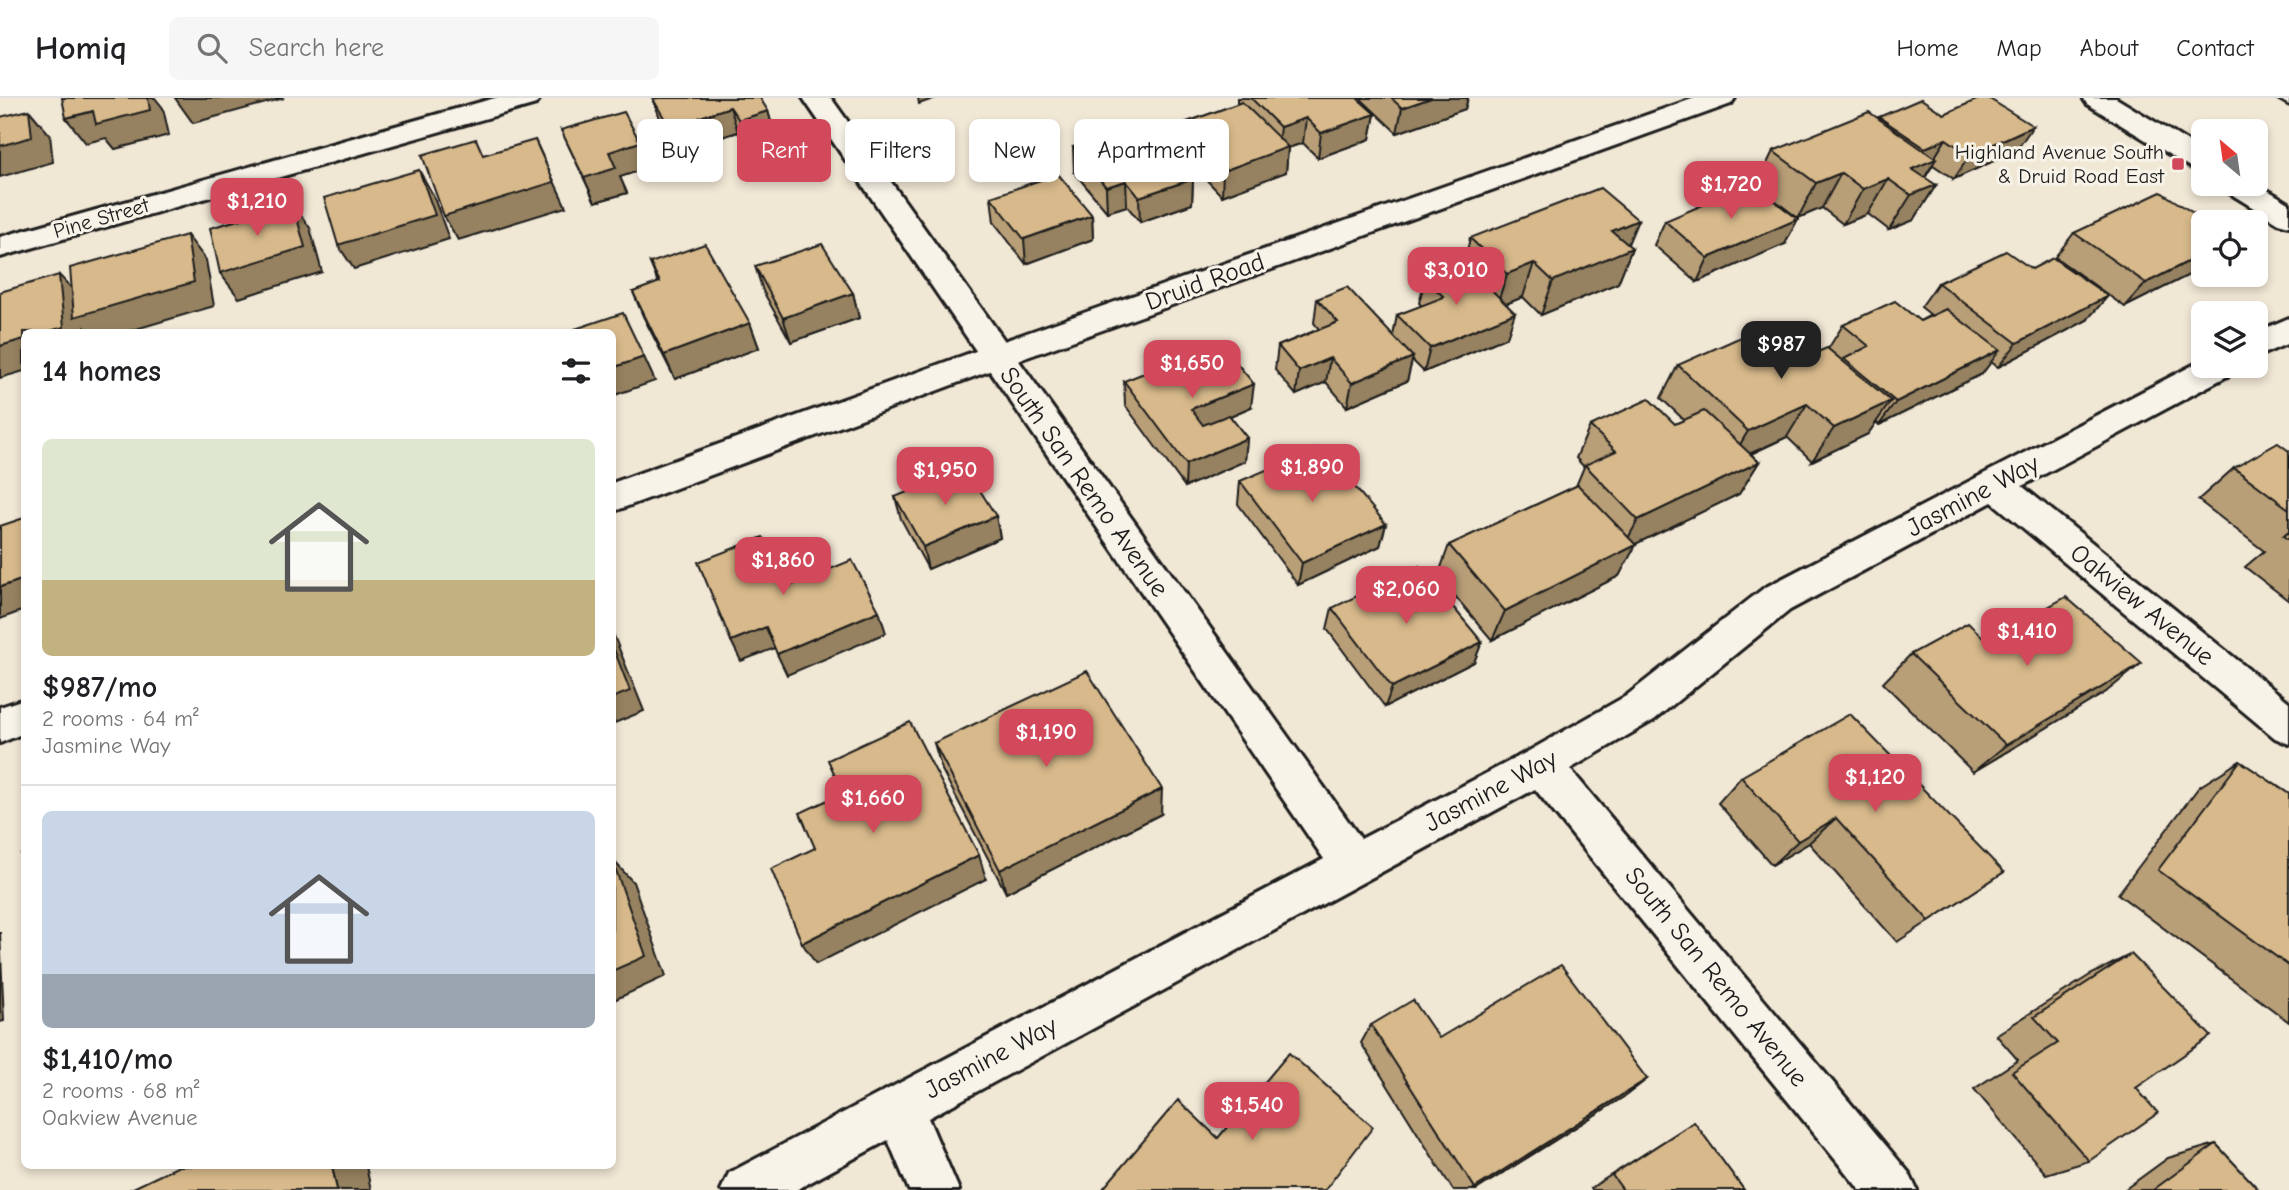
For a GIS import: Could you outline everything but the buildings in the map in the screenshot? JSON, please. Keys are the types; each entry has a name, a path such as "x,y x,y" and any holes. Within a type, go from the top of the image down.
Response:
{"street":[{"name":"Pine Street","path":"0,247 526,98"},
{"name":"South San Remo Avenue","path":"817,98 1353,864"},
{"name":"Druid Road","path":"616,497 996,356 1721,98"},
{"path":"2097,98 2191,156"},
{"path":"2256,196 2289,216"},
{"path":"2268,340 2289,329"},
{"name":"Jasmine Way","path":"746,1190 1541,765 1640,708 1777,599 2196,378"},
{"name":"Oakview Avenue","path":"1995,484 2289,726"},
{"path":"0,725 21,717"},
{"name":"South San Remo Avenue","path":"1541,765 1892,1190"},
{"path":"899,1108 934,1190"}],"lane":[{"path":"2284,98 2289,101"}],"place":[{"name":"Highland Avenue South & Druid Road East","path":"2178,164"}]}
